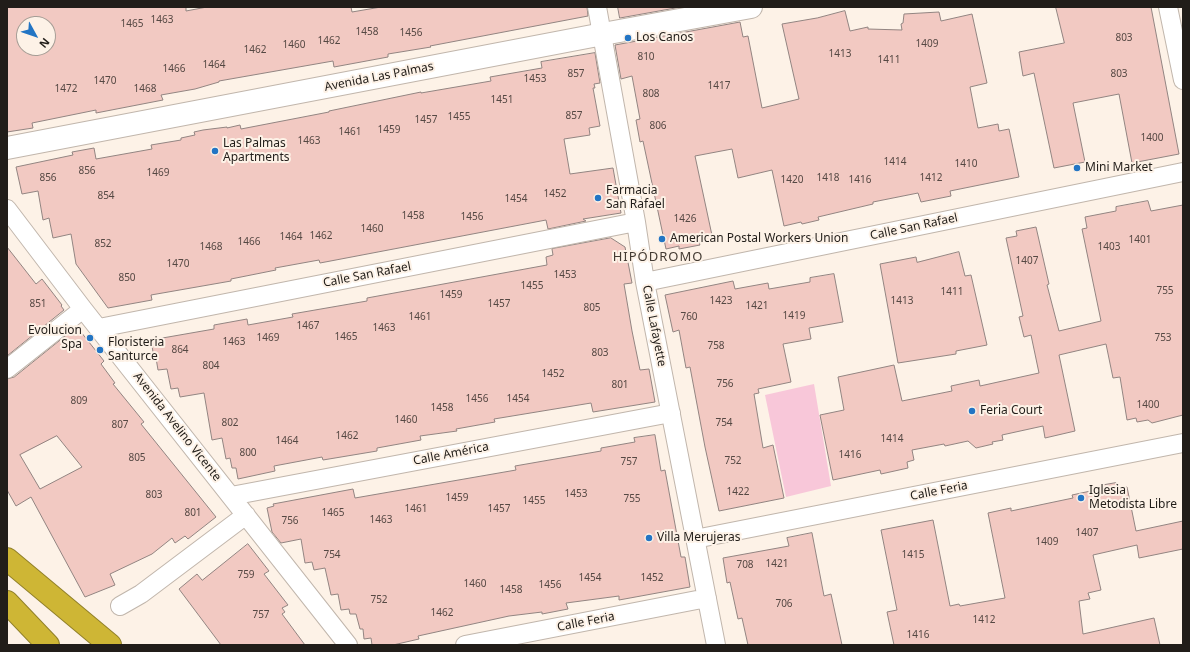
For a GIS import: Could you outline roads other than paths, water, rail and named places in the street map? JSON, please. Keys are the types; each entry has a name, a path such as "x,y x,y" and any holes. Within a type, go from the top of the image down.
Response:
{"highway":[{"path":"7,558 110,645"},
{"path":"7,602 48,645"}],"street":[{"name":"Calle Lafayette","path":"597,7 636,222 645,282 716,645"},
{"name":"Avenida Las Palmas","path":"7,148 752,7"},
{"path":"1168,7 1183,80"},
{"name":"Calle San Rafael","path":"645,282 1183,172"},
{"name":"Avenida Avelino Vicente","path":"7,209 83,309 348,645"},
{"name":"Calle San Rafael","path":"99,328 636,222"},
{"path":"7,369 83,309"},
{"name":"Calle América","path":"231,496 671,413"},
{"name":"Calle Feria","path":"695,538 1183,444"},
{"path":"120,606 141,594 246,515"},
{"name":"Calle Feria","path":"465,645 707,598"}],"place":[{"name":"Los Canos","path":"628,38"},
{"name":"Las Palmas Apartments","path":"215,151"},
{"name":"Mini Market","path":"1077,168"},
{"name":"Farmacia San Rafael","path":"598,198"},
{"name":"American Postal Workers Union","path":"662,239"},
{"name":"Evolucion Spa","path":"90,338"},
{"name":"Floristeria Santurce","path":"100,350"},
{"name":"Feria Court","path":"972,411"},
{"name":"Iglesia Metodista Libre","path":"1081,498"},
{"name":"Villa Merujeras","path":"649,538"}],"district":[{"name":"HIPÓDROMO","path":"658,257"}]}
